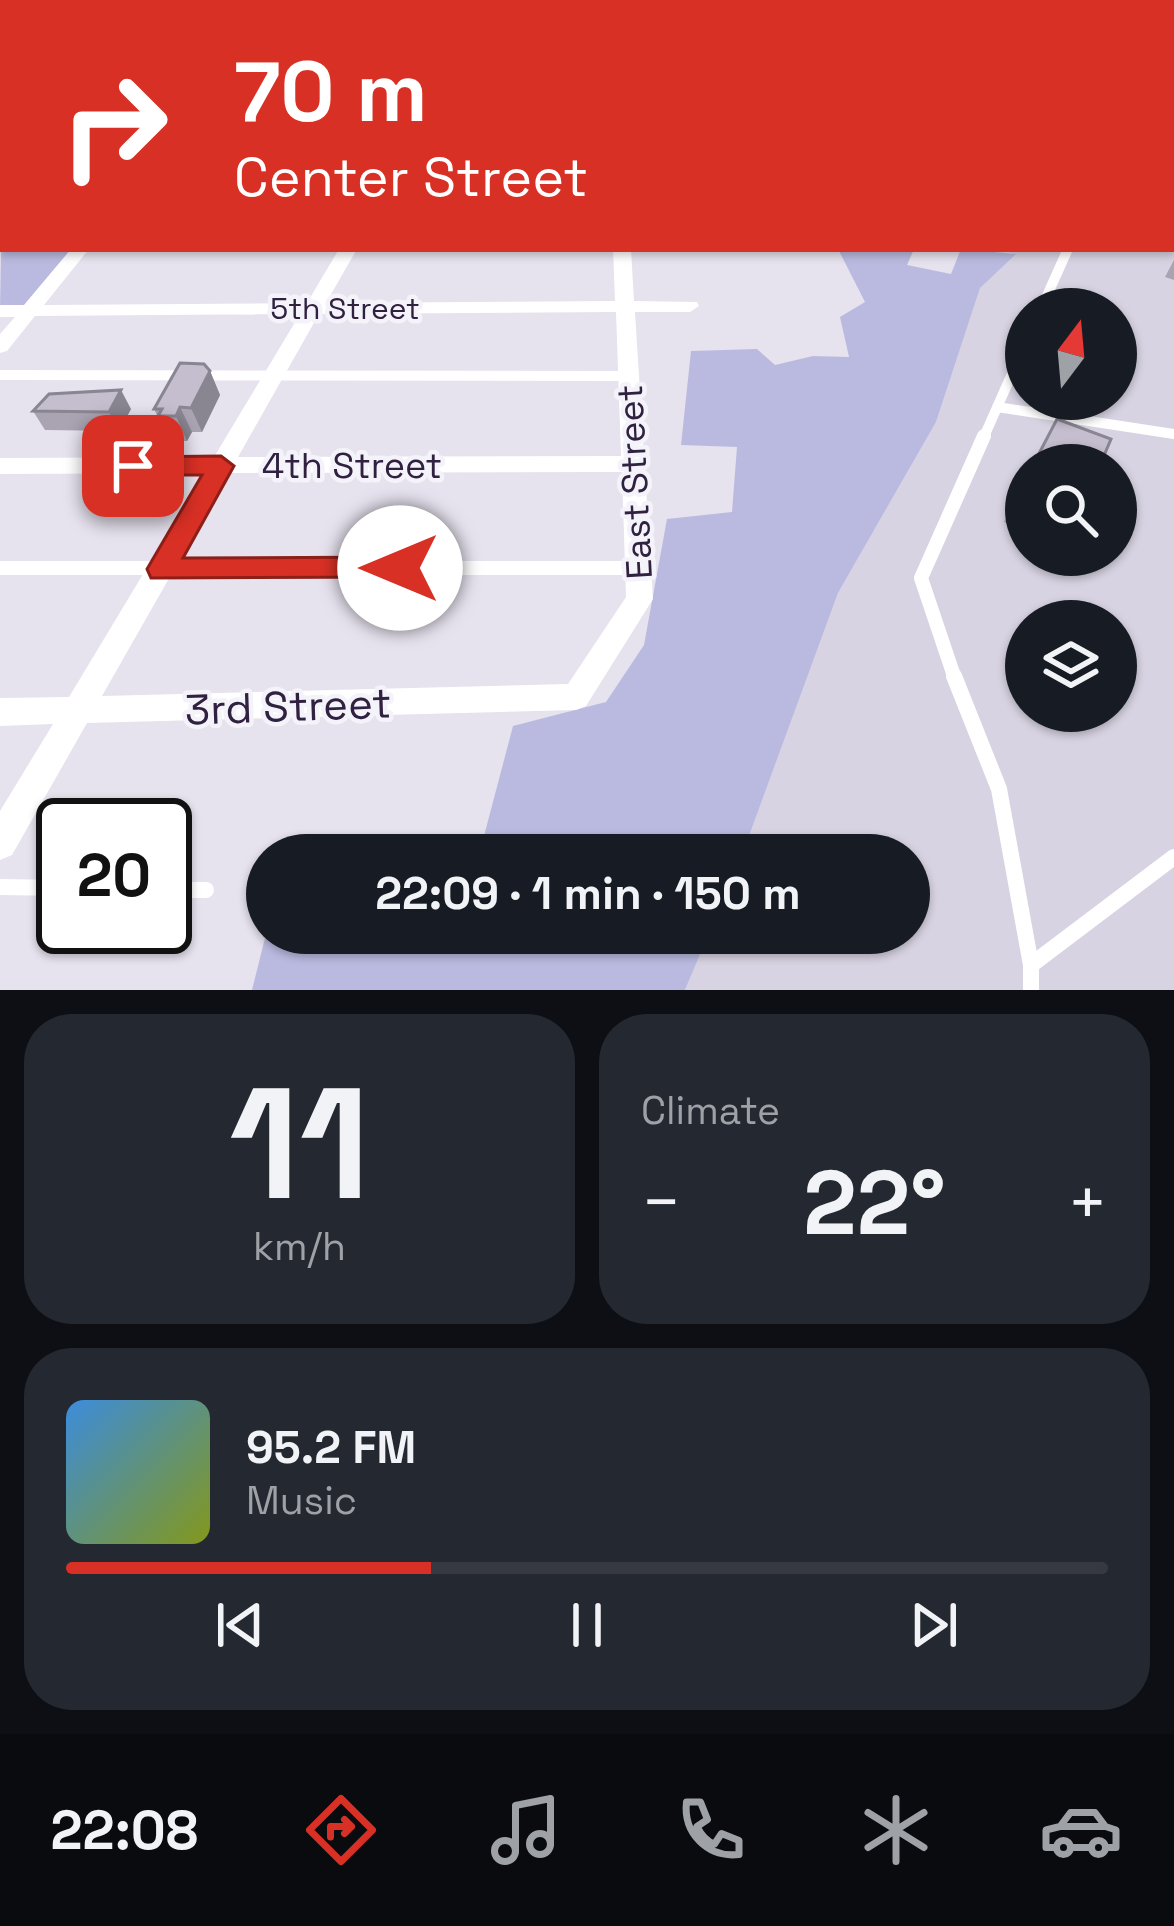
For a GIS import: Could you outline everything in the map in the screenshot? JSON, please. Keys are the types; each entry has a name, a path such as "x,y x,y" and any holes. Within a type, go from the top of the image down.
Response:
{"street":[{"path":"0,347 78,252"},
{"path":"0,843 346,252"},
{"name":"East Street","path":"576,697 640,599 622,252"},
{"name":"5th Street","path":"0,311 690,306"},
{"name":"4th Street","path":"0,466 633,464"},
{"name":"3rd Street","path":"0,712 576,697"}],"lane":[{"path":"1050,288 1066,252"},
{"path":"0,375 629,376"},
{"path":"1005,389 921,578 942,646 999,789 1031,965 1031,990"},
{"path":"997,407 1174,434"},
{"path":"0,568 638,568"},
{"path":"1031,965 1174,857"},
{"path":"0,886 36,887"},
{"path":"192,890 206,890"}],"shaded area":[{"path":"1,252 78,252 29,311 0,311"},
{"path":"840,252 913,252 907,265 951,274 960,252 1016,254 980,288 936,422 838,593 750,834 485,834 513,726 606,702 644,645 667,519 732,512 737,447 681,445 691,351 757,349 775,365 813,356 849,357 840,317 865,302"},
{"path":"1009,252 1174,252 1174,990 685,990 700,954 930,954 930,834 750,834 838,593 936,422 980,287 1015,254"},
{"path":"261,954 700,954 685,990 252,990"}],"building":[{"path":"180,363 204,364 210,371 191,408 180,407 176,416 158,416 162,409 154,409"},
{"path":"121,390 109,412 33,411 49,394"},
{"path":"1056,420 1111,439 1109,444 1044,444"}],"route":[{"path":"133,466 221,466 161,569 400,568"}]}
